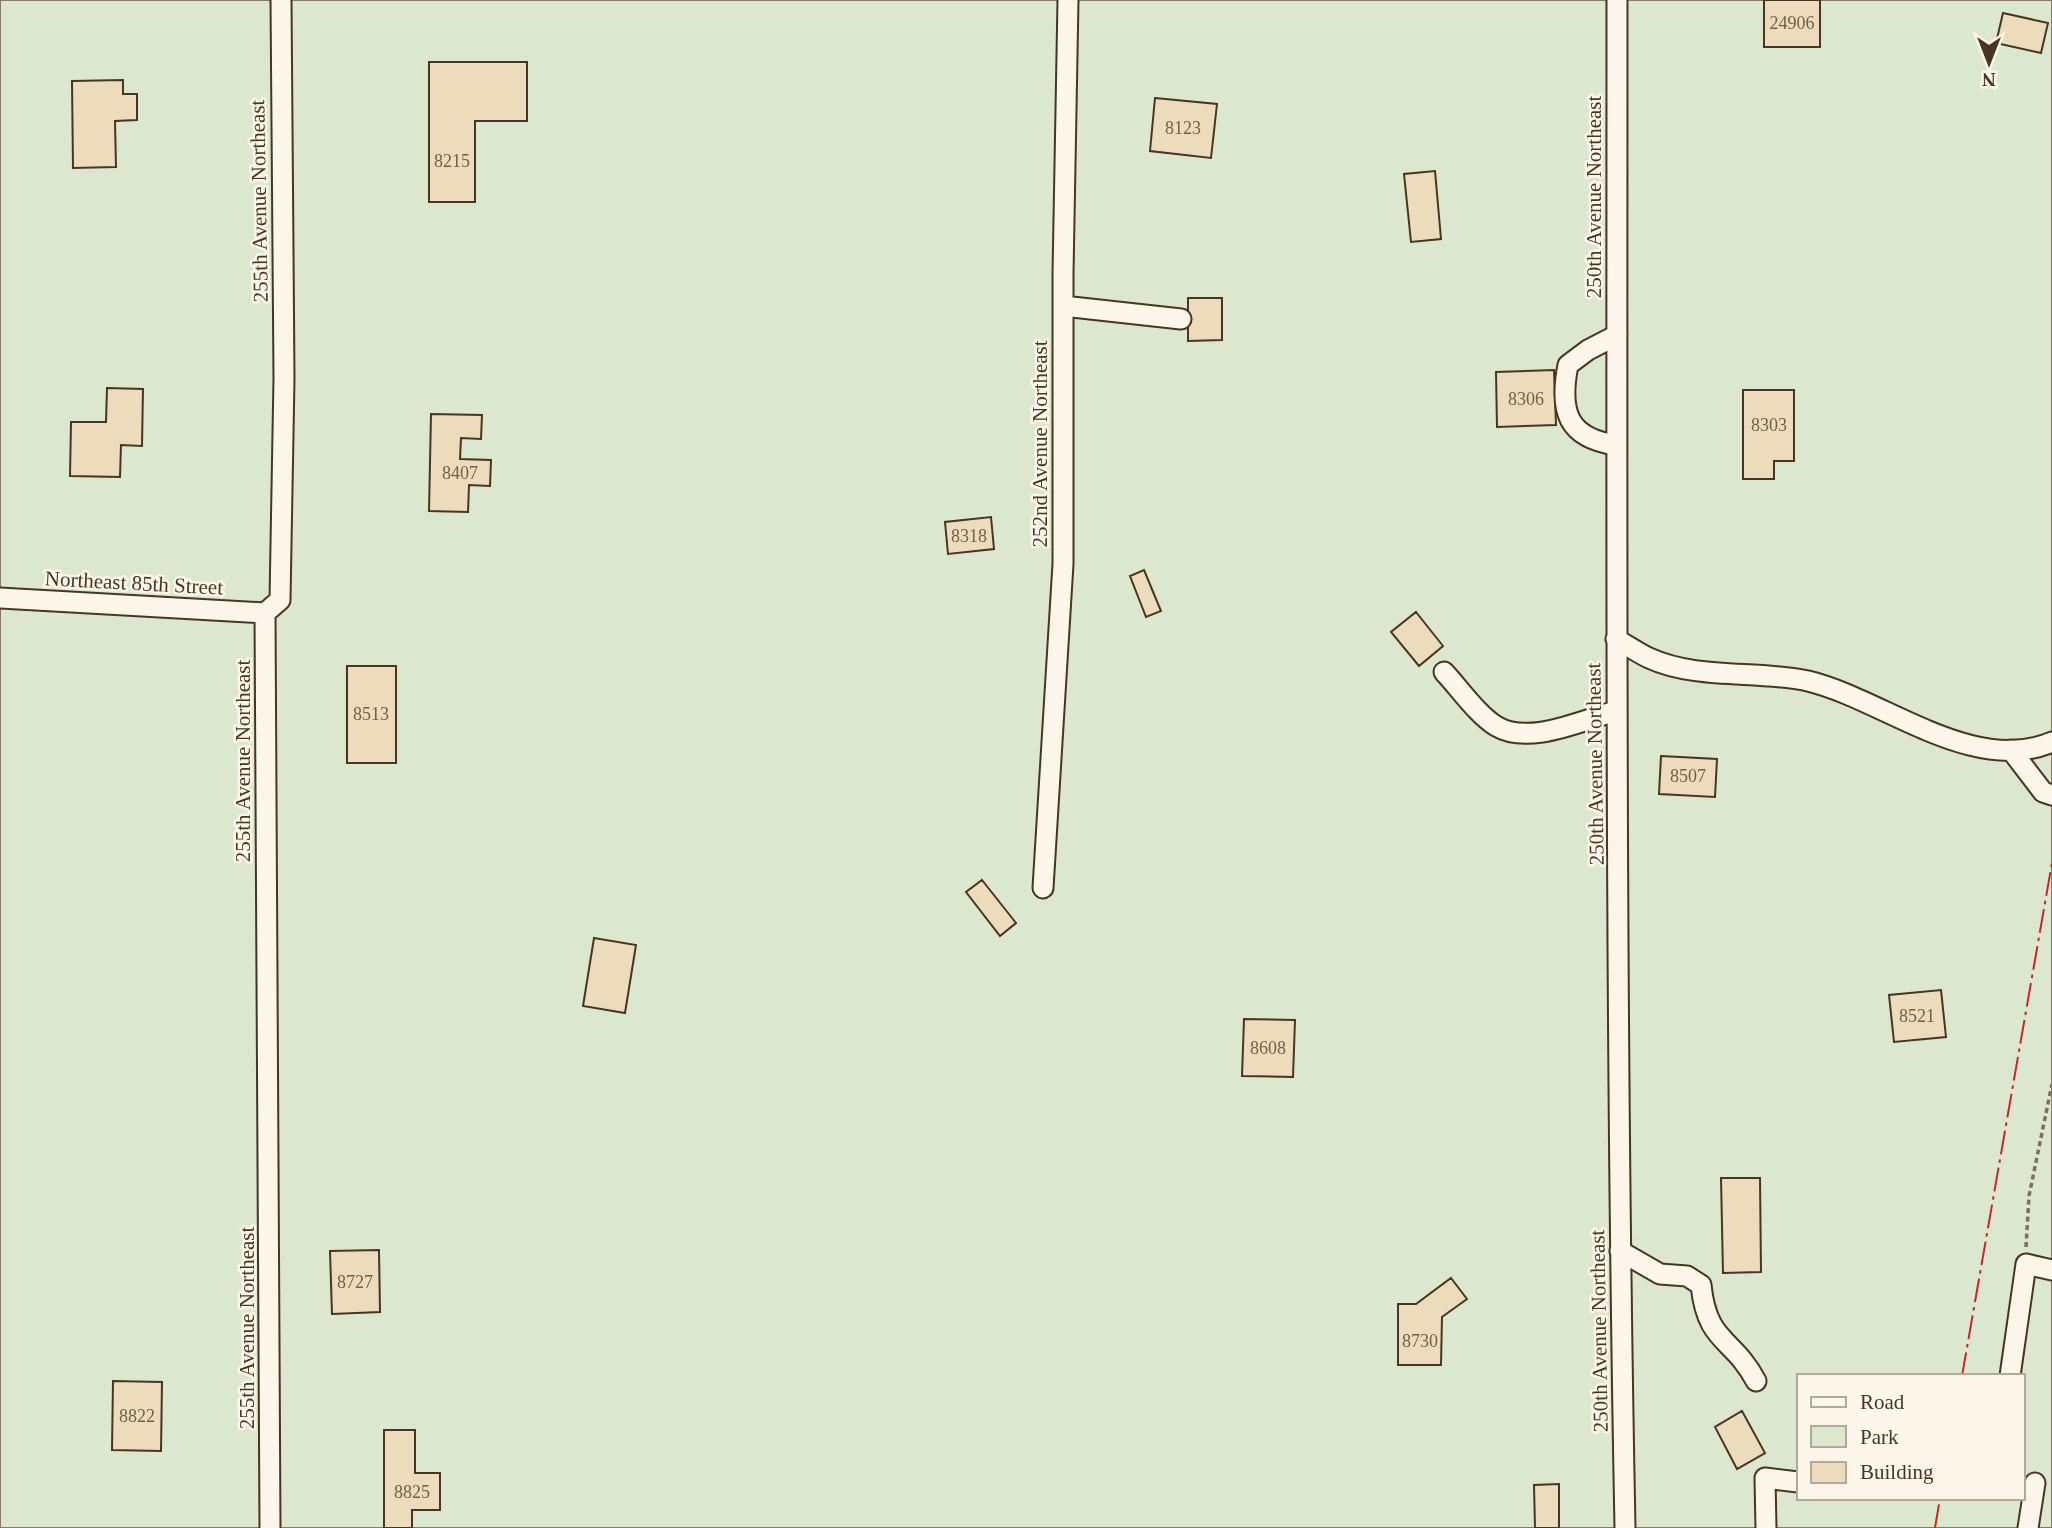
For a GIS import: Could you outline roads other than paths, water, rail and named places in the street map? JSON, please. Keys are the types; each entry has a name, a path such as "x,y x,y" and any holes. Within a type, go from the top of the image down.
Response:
{"street":[{"name":"255th Avenue Northeast","path":"270,1528 265,613 279,600 280,587 284,378 281,0"},
{"name":"252nd Avenue Northeast","path":"1043,888 1063,564 1063,306 1068,0"},
{"name":"250th Avenue Northeast","path":"1617,0 1616,710 1625,1528"},
{"path":"1063,306 1181,319"},
{"path":"1616,335 1588,350 1568,365 1564,387 1565,408 1581,435 1592,441 1616,445"},
{"name":"Northeast 85th Street","path":"0,598 265,613"},
{"path":"1616,639 1651,659 1689,669 1809,681 1965,745 2011,750 2052,742"},
{"path":"1444,672 1495,726 1514,733 1537,734 1616,710"},
{"path":"2011,750 2043,792 2052,795"},
{"path":"1620,1251 1660,1274 1687,1276 1701,1285 1710,1327 1747,1363 1756,1381"},
{"path":"2010,1374 2026,1265 2052,1270"},
{"path":"1766,1528 1765,1478 1797,1482"},
{"path":"2028,1528 2037,1483"}]}
